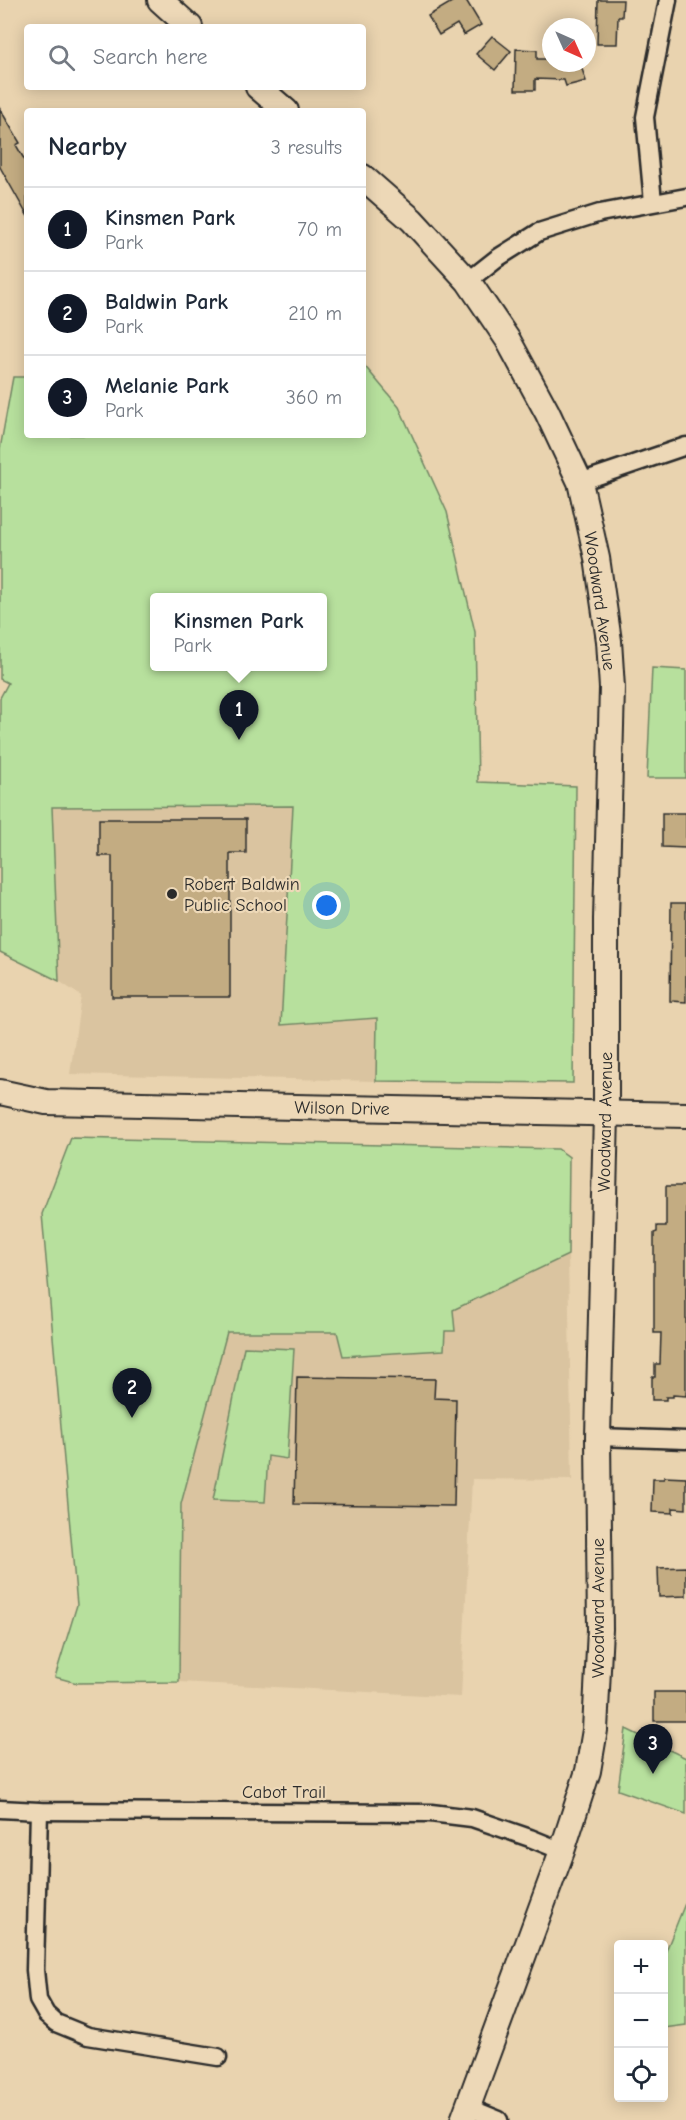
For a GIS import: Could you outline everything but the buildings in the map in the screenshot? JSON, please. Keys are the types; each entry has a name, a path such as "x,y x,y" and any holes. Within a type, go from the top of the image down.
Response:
{"street":[{"path":"653,202 645,117 668,0"},
{"path":"162,1 187,24"},
{"path":"262,90 282,108"},
{"name":"Woodward Avenue","path":"366,180 412,220 468,281 508,340 547,412 580,482 597,558 609,641 612,687 606,920 606,1114 598,1437 600,1629 597,1706 588,1771 562,1851 465,2114"},
{"path":"468,281 496,259 538,232 600,213 686,197"},
{"path":"580,482 686,446"},
{"name":"Wilson Drive","path":"0,1092 46,1102 686,1115"},
{"path":"598,1437 686,1440"},
{"name":"Cabot Trail","path":"0,1809 431,1813 472,1818 562,1851"},
{"path":"39,1811 35,1970 38,2000 46,2014 56,2024 88,2036 218,2057"},
{"path":"465,2114 499,2120"}],"shaded area":[{"name":"Robert Baldwin Public School","path":"51,806 294,806 281,1025 378,1018 376,1081 70,1074 81,996 59,981"},
{"path":"568,1255 572,1480 472,1479 461,1697 179,1682 181,1504 227,1332 454,1331 453,1310"}],"green space":[{"path":"366,368 399,407 447,512 475,632 478,782 576,786 573,1083 376,1081 377,1018 281,1025 293,806 52,807 59,981 0,952 0,698 8,683 0,679 0,449 13,377 24,377 24,438 366,438"},
{"path":"652,668 686,670 686,778 647,778"},
{"path":"71,1138 558,1149 569,1157 568,1255 453,1310 455,1331 445,1331 444,1350 343,1356 337,1332 227,1332 181,1504 179,1682 77,1683 55,1677 77,1605 42,1214"},
{"path":"244,1347 294,1349 287,1459 268,1456 265,1502 213,1500"},
{"path":"626,1729 686,1758 686,1814 618,1790"},
{"path":"686,1901 686,2025 668,2027 668,1994 668,1946"}],"place":[{"name":"Kinsmen Park","path":"239,740"},
{"name":"Robert Baldwin Public School","path":"172,894"},
{"name":"Baldwin Park","path":"132,1418"},
{"name":"Melanie Park","path":"653,1774"}]}
